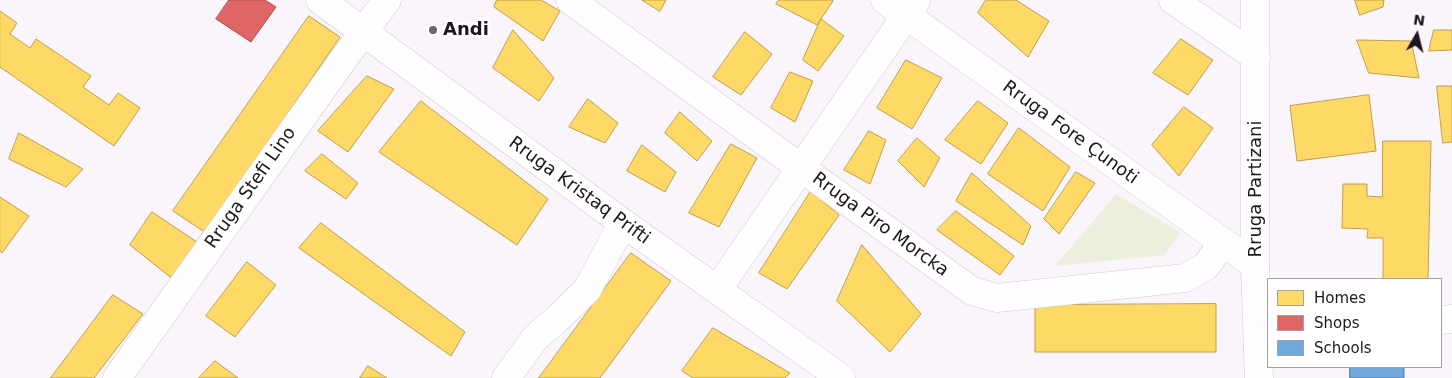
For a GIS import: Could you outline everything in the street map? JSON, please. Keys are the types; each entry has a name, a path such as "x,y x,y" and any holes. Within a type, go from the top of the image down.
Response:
{"street":[{"name":"Rruga Kristaq Prifti","path":"320,0 623,223 841,378"},
{"name":"Rruga Stefi Lino","path":"117,378 387,0"},
{"name":"Rruga Piro Morcka","path":"570,0 972,291 997,298 1185,278 1206,266 1223,242"},
{"path":"1173,0 1256,57"},
{"name":"Rruga Partizani","path":"1255,0 1255,265 1263,335 1259,378"},
{"path":"717,290 801,168 903,5"},
{"name":"Rruga Fore Çunoti","path":"903,5 1255,265"},
{"path":"506,378 536,336 555,321 587,290 623,223"}],"green space":[{"path":"1116,194 1181,233 1164,255 1055,266"}],"building: Homes":[{"path":"497,0 541,0 560,11 543,41 494,7"},
{"path":"642,0 666,0 660,11"},
{"path":"779,0 833,1 817,25 776,4"},
{"path":"986,0 1016,0 1049,21 1028,57 978,13"},
{"path":"1355,0 1384,0 1383,7 1360,15"},
{"path":"0,11 17,23 10,34 30,48 36,39 91,76 83,87 109,105 118,93 140,108 114,146 0,67"},
{"path":"309,16 340,37 206,233 173,211"},
{"path":"821,19 844,36 818,71 803,60"},
{"path":"513,30 554,78 539,101 493,68"},
{"path":"1434,30 1452,30 1452,50 1429,51"},
{"path":"745,32 772,54 741,95 713,77"},
{"path":"1181,39 1213,60 1188,95 1153,73"},
{"path":"1357,40 1411,41 1419,78 1369,73"},
{"path":"906,60 942,78 912,129 877,108"},
{"path":"790,72 813,81 795,122 771,108"},
{"path":"367,76 394,89 348,152 318,131"},
{"path":"1437,86 1452,86 1452,142 1443,143"},
{"path":"1369,95 1376,151 1297,161 1290,106"},
{"path":"588,99 618,123 605,143 569,127"},
{"path":"421,101 548,199 517,245 379,152"},
{"path":"978,101 1008,123 981,164 945,140"},
{"path":"1184,107 1213,128 1179,176 1152,145"},
{"path":"680,112 712,141 697,161 665,133"},
{"path":"1019,128 1070,167 1043,211 988,174"},
{"path":"869,131 886,140 870,184 844,170"},
{"path":"19,133 83,169 66,187 9,159"},
{"path":"917,138 940,158 924,187 898,161"},
{"path":"1383,141 1431,141 1428,278 1383,278 1383,238 1367,238 1368,229 1342,228 1343,184 1367,184 1367,196 1382,197"},
{"path":"731,144 757,158 719,227 689,213"},
{"path":"642,145 676,172 665,192 627,171"},
{"path":"322,154 358,183 346,199 305,171"},
{"path":"1076,172 1095,183 1059,234 1044,219"},
{"path":"972,173 1031,226 1023,245 956,201"},
{"path":"811,191 839,215 787,289 759,273"},
{"path":"0,197 29,216 2,253 0,251"},
{"path":"956,211 1014,256 1000,275 937,230"},
{"path":"152,212 200,244 174,280 130,245"},
{"path":"321,223 465,332 451,356 299,248"},
{"path":"862,245 921,314 890,352 837,301"},
{"path":"631,253 671,281 600,378 539,378"},
{"path":"247,262 276,285 235,337 206,316"},
{"path":"113,295 143,314 94,378 51,378"},
{"path":"1216,304 1216,352 1035,352 1035,305"},
{"path":"713,328 790,373 785,378 693,378 682,371"},
{"path":"215,361 238,378 199,378"},
{"path":"368,366 387,378 360,378"}],"building: Shops":[{"path":"229,0 265,0 276,7 251,42 216,19"}],"building: Schools":[{"path":"1350,368 1404,368 1404,378 1350,378"}],"place":[{"name":"Andi","path":"433,30"}]}
